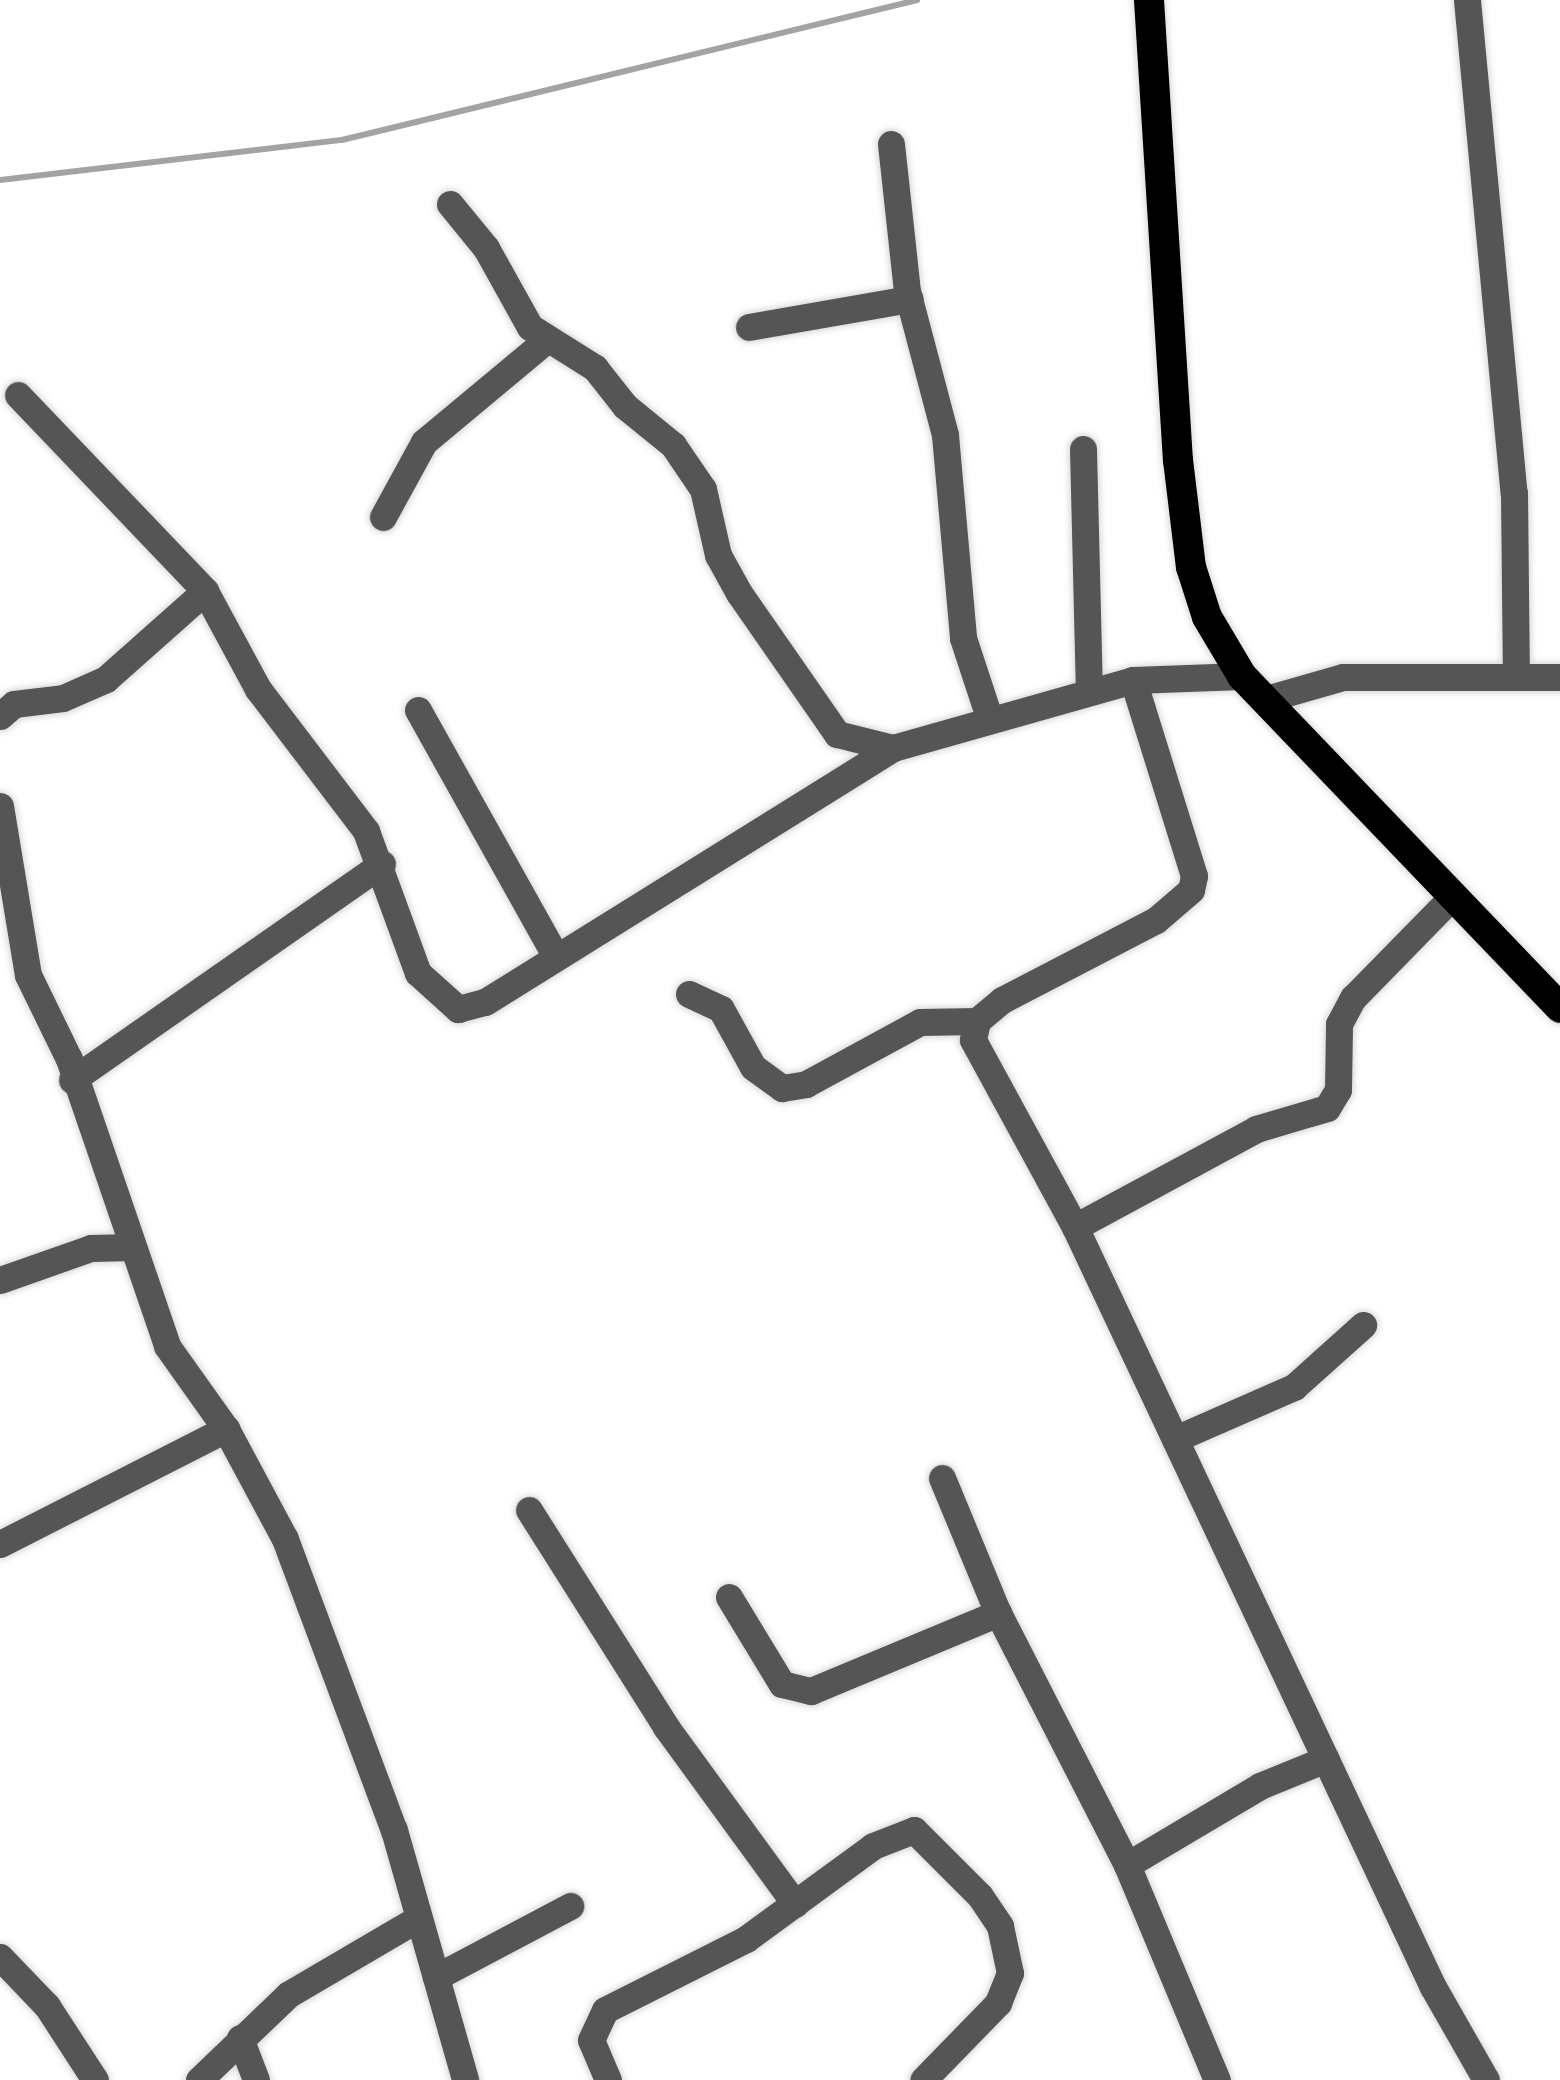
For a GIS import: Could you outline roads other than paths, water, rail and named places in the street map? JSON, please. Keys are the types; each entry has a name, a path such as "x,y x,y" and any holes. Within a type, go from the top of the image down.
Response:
{"main road":[{"path":"1150,0 1161,257 1191,567 1207,617 1242,676 1560,1007"}],"street":[{"path":"1467,0 1514,493 1516,676"},
{"path":"891,144 910,299 945,435 963,638 990,720"},
{"path":"450,204 544,342 595,368 625,406 673,445 703,489 728,574 824,721 860,743 893,748"},
{"path":"749,327 910,299"},
{"path":"383,517 424,442 544,342"},
{"path":"18,395 205,591 258,689 335,783 382,864 418,973 458,1010 485,1001 554,953 893,748 1133,680 1242,676"},
{"path":"1083,449 1089,690"},
{"path":"0,716 14,704 63,698 106,679 205,591"},
{"path":"1267,699 1342,677 1560,676"},
{"path":"689,994 721,1009 753,1067 782,1088 806,1084 920,1022 977,1021 1156,920 1191,890 1133,680"},
{"path":"418,710 554,953"},
{"path":"0,806 4,854 28,975 72,1080 175,1362 226,1430 285,1539 394,1830 465,2080"},
{"path":"72,1080 382,864"},
{"path":"1076,1226 1256,1129 1327,1108 1338,1090 1340,1024 1353,998 1454,896"},
{"path":"0,987 28,975"},
{"path":"977,1021 974,1040 1076,1226 1433,1987 1486,2080"},
{"path":"0,1280 91,1248 132,1247"},
{"path":"1175,1438 1294,1387 1363,1325"},
{"path":"0,1544 226,1430"},
{"path":"942,1478 998,1612 1127,1865 1217,2080"},
{"path":"529,1510 666,1727 795,1904"},
{"path":"729,1598 782,1684 811,1691 998,1612"},
{"path":"1127,1865 1260,1786 1326,1759"},
{"path":"608,2080 591,2040 605,2010 746,1939 892,1834 914,1830 980,1896 1000,1926 1009,1987 922,2080"},
{"path":"436,1977 570,1906"},
{"path":"199,2080 240,2038 339,1960 417,1919"},
{"path":"5,1970 95,2080"},
{"path":"240,2038 256,2080"}],"waterway":[{"path":"0,180 342,140 917,0"}]}
